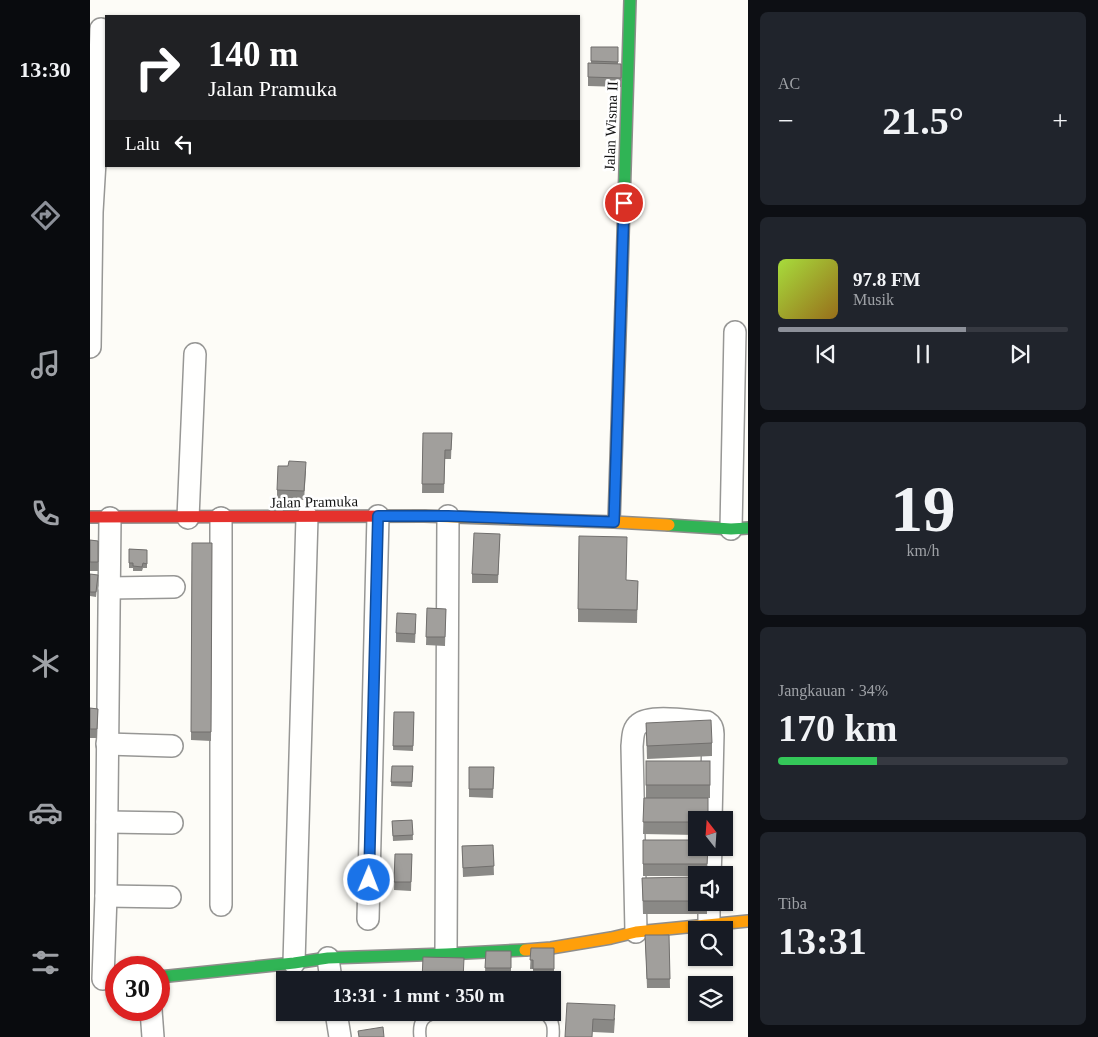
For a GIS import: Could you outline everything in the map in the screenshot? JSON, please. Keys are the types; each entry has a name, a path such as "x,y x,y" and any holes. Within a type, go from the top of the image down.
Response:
{"street":[{"name":"Jalan Wisma II","path":"614,522 630,0"},
{"path":"90,347 92,204 101,29"},
{"path":"735,332 739,529"},
{"path":"188,518 195,354"},
{"path":"368,919 378,516"},
{"name":"Jalan Pramuka","path":"100,518 448,516 739,529"},
{"path":"446,954 448,516"},
{"path":"294,962 307,517"},
{"path":"100,518 109,588 106,896 103,979"},
{"path":"220,905 221,518"},
{"path":"109,588 174,587"},
{"path":"636,932 632,746 633,734 638,724 650,719 660,718 707,722 710,724 713,728 711,811"},
{"path":"108,744 172,746"},
{"path":"107,822 172,823"},
{"path":"106,896 170,897"},
{"path":"733,923 748,921"},
{"path":"170,976 328,958 551,948 636,932 688,928"},
{"path":"328,958 330,971"},
{"path":"152,1021 153,1037"},
{"path":"337,1021 340,1037"}],"lane":[{"path":"420,1037 421,1021"},
{"path":"551,1021 554,1029 553,1037"}],"building":[{"path":"591,47 618,47 618,62 591,61"},
{"path":"588,63 621,64 621,78 588,77"},
{"path":"423,433 452,433 451,450 445,450 444,484 422,484"},
{"path":"289,461 306,462 304,491 277,490 278,466 288,466"},
{"path":"474,533 500,534 498,575 472,574"},
{"path":"579,536 627,537 626,580 638,581 637,610 578,609"},
{"path":"90,540 98,541 98,562 90,562"},
{"path":"192,543 212,543 211,732 191,732"},
{"path":"129,549 147,550 147,564 143,563 142,567 133,566 133,563 129,563"},
{"path":"90,574 98,575 96,592 90,592"},
{"path":"427,608 446,609 445,637 426,637"},
{"path":"397,613 416,614 415,634 396,633"},
{"path":"90,708 98,709 97,729 90,729"},
{"path":"394,712 414,712 413,746 393,746"},
{"path":"711,720 712,743 647,746 646,723"},
{"path":"646,761 710,761 710,785 646,785"},
{"path":"392,766 413,766 412,782 391,782"},
{"path":"469,767 494,767 493,789 469,789"},
{"path":"644,798 708,798 708,811 688,811 688,822 643,822"},
{"path":"412,820 413,835 393,836 392,821"},
{"path":"643,840 688,840 688,856 708,856 707,864 643,864"},
{"path":"493,845 494,866 463,868 462,846"},
{"path":"395,854 412,854 411,882 394,882"},
{"path":"688,877 688,901 643,901 642,878"},
{"path":"645,935 669,935 670,979 647,979"},
{"path":"531,948 554,948 554,969 533,969 533,960 530,960"},
{"path":"486,951 511,951 511,968 485,968"},
{"path":"423,957 464,958 463,971 422,971"},
{"path":"567,1003 615,1005 614,1020 593,1019 592,1037 565,1037"},
{"path":"383,1027 384,1037 359,1037 358,1031"}],"traffic: fast":[{"path":"621,304 630,0"},
{"path":"669,525 731,529 748,528"},
{"path":"170,976 328,958 525,950"}],"traffic: slow":[{"path":"614,522 621,304"},
{"path":"424,516 669,525"},
{"path":"525,950 551,948 636,932 748,921"}],"traffic: jam":[{"path":"90,517 424,516"}],"route":[{"path":"369,880 378,516 448,516 614,522 624,203"}]}
